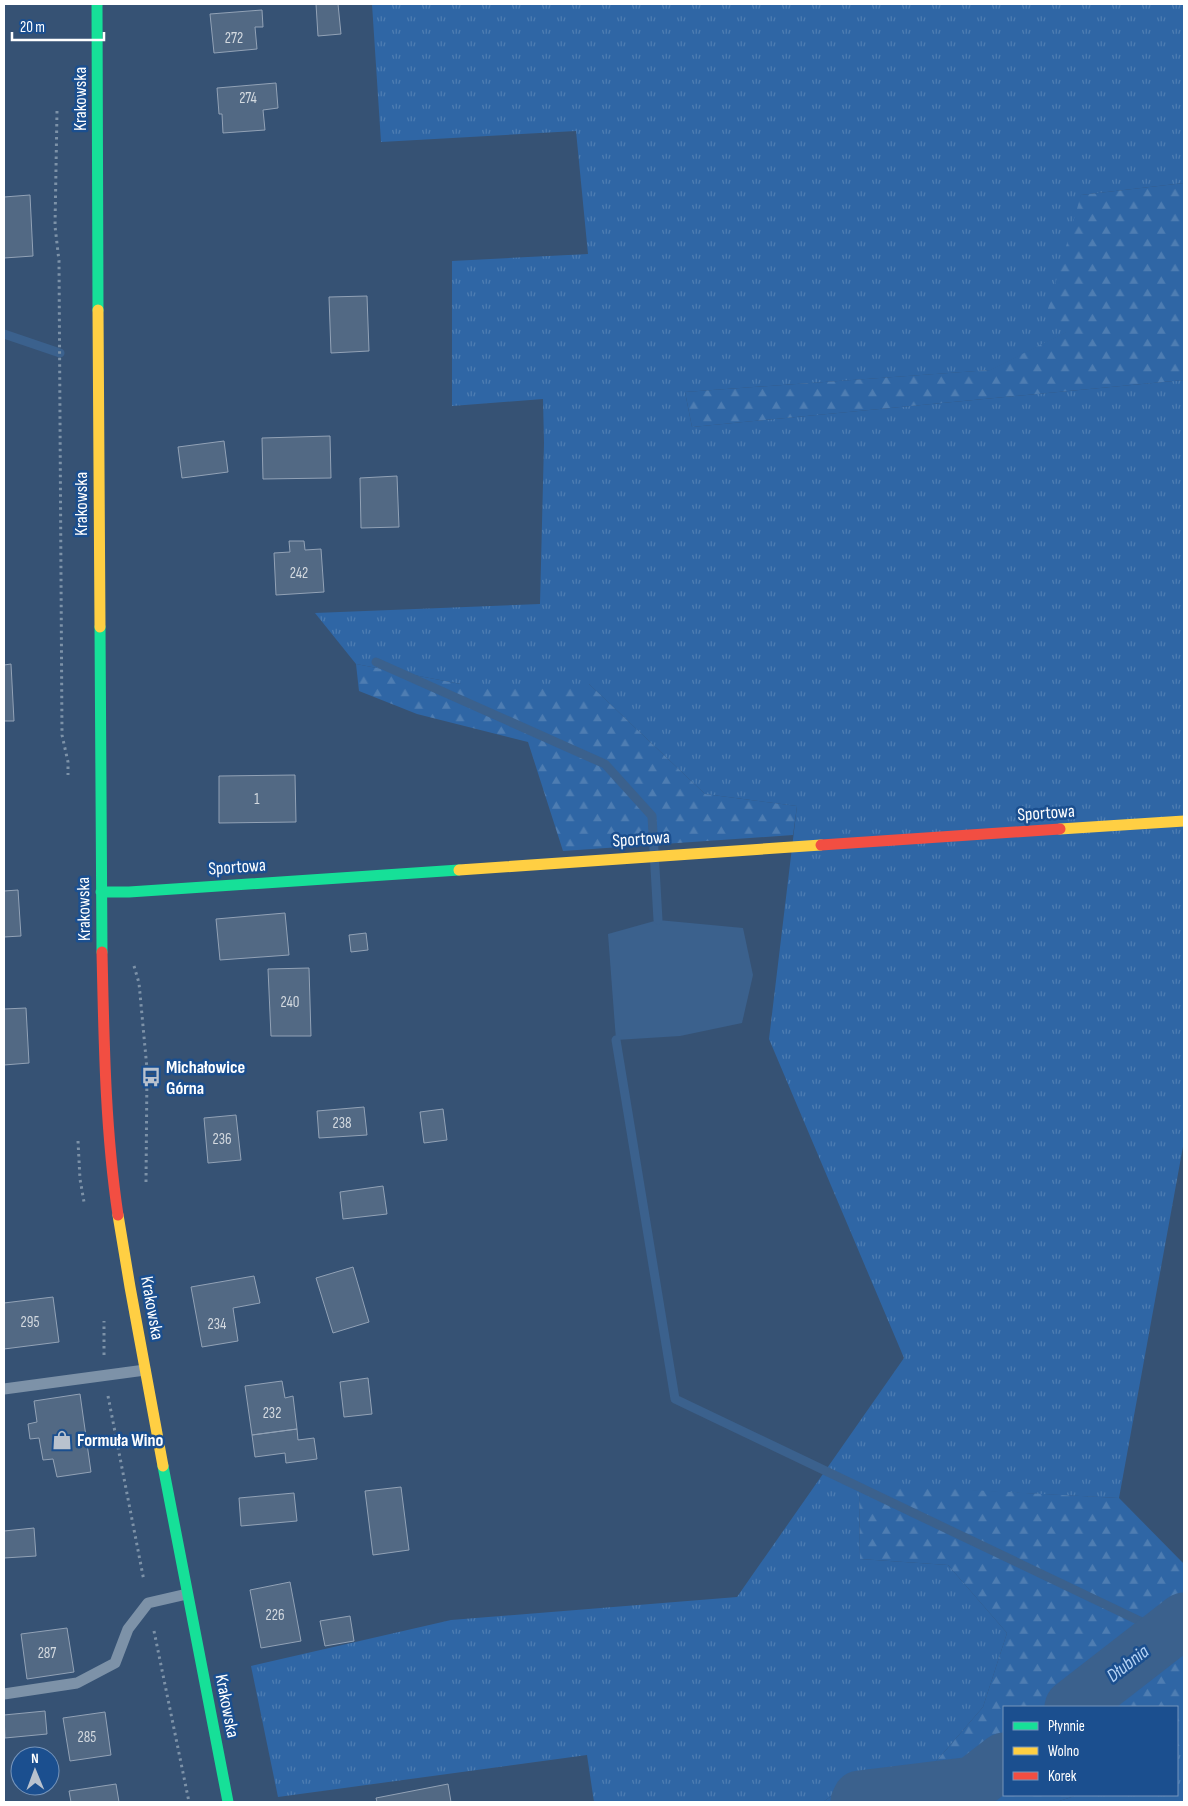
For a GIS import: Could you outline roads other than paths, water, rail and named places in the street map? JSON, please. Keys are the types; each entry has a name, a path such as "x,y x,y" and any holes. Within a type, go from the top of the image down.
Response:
{"main road":[{"name":"Krakowska","path":"97,4 101,892 105,1079 115,1193 145,1370 228,1802"},
{"name":"Sportowa","path":"101,892 129,892 1184,821"}],"lane":[{"path":"4,1389 145,1370"},
{"path":"4,1694 77,1684 115,1663 128,1629 148,1603 187,1594"}],"waterway":[{"path":"4,334 60,353"},
{"path":"376,662 605,764 652,816 658,920"},
{"path":"616,1040 675,1399 1167,1634"},
{"name":"Dłubnia","path":"1073,1706 1184,1620"},
{"name":"Dłubnia","path":"858,1802 860,1798 973,1784 1003,1761"}],"place":[{"name":"Michałowice Górna","path":"151,1077"},
{"name":"Formuła Wino","path":"62,1440"}]}
